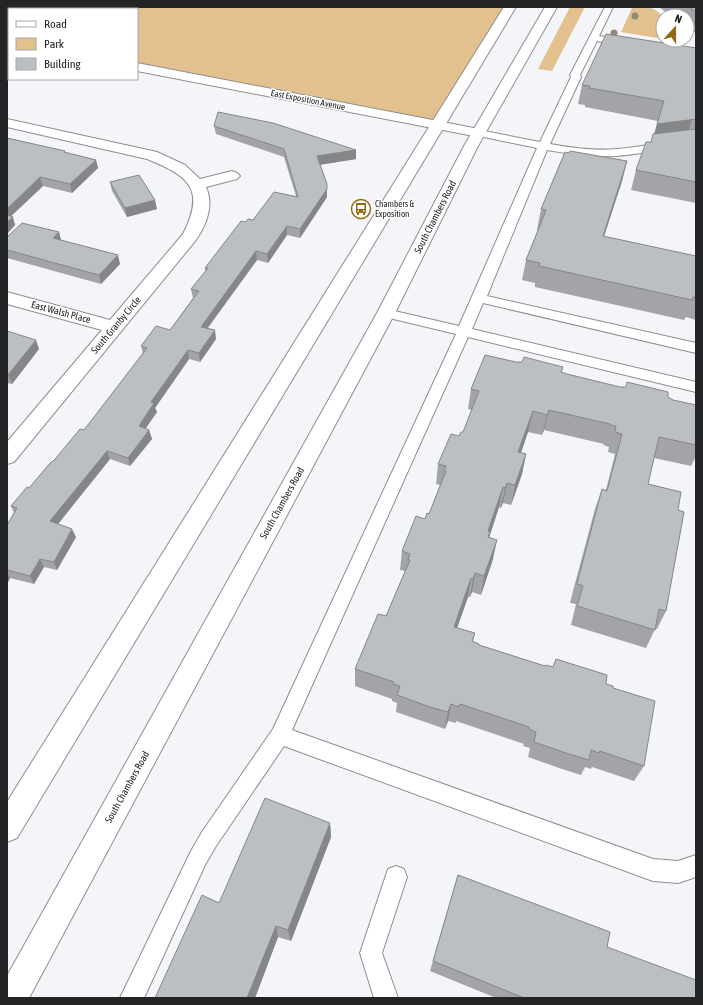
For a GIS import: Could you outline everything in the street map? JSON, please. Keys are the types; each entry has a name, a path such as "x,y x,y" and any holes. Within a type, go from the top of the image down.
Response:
{"main road":[{"path":"7,828 510,7"},
{"name":"South Chambers Road","path":"12,998 386,313 479,133 551,7"},
{"name":"East Exposition Avenue","path":"138,67 479,133"},
{"name":"South Granby Circle","path":"7,123 152,155 181,168 197,184 202,197 203,207 199,221 190,236 7,456"},
{"path":"197,184 232,176"},
{"name":"East Walsh Place","path":"7,298 115,327"}],"lane":[{"path":"132,998 198,858 209,839 280,735 479,298 575,76 609,7"},
{"path":"594,38 633,44"},
{"path":"479,133 576,151 605,153 696,143"},
{"path":"479,298 696,348"},
{"path":"386,313 696,387"},
{"path":"280,735 653,870 678,872 696,866"},
{"path":"386,998 371,953 396,877"}],"green space":[{"path":"510,7 438,125 138,67 138,8 114,8"},
{"path":"570,7 585,7 552,71 538,69"},
{"path":"644,7 655,10 655,38 621,32 632,8"}],"building":[{"path":"606,34 655,42 655,48 696,48 696,119 657,124 664,101 589,88 590,86 582,85"},
{"path":"218,112 273,123 356,150 317,156 327,184 327,189 300,229 287,226 267,254 256,251 201,327 215,330 199,353 188,350 151,402 154,403 139,426 149,430 128,458 107,451 50,521 72,529 54,562 40,559 30,576 7,570 7,525 17,508 11,506 27,487 29,488 56,458 80,429 84,430 147,348 141,346 156,326 170,330 199,291 191,289 208,268 205,268 241,221 245,222 248,219 253,220 274,192 298,197 284,149 214,126"},
{"path":"696,129 696,182 636,170 646,142 651,142 653,134"},
{"path":"7,138 65,151 64,152 96,160 70,184 40,177 7,209"},
{"path":"570,151 627,161 603,236 696,256 696,297 693,297 692,300 539,266 540,263 526,260 546,210 541,209 565,152 569,153"},
{"path":"139,175 155,200 125,208 110,182"},
{"path":"7,215 13,217 7,222"},
{"path":"22,223 59,232 53,238 118,255 99,275 7,250 7,237"},
{"path":"7,331 36,340 8,375 7,375"},
{"path":"485,355 516,362 522,362 524,357 563,367 561,372 567,374 620,387 626,387 627,382 668,392 668,397 673,400 696,405 696,445 659,437 648,484 681,492 678,510 684,512 666,611 659,609 655,630 577,606 583,586 577,584 580,572 602,489 607,491 622,434 615,432 616,426 610,424 549,410 547,415 533,411 518,452 526,454 515,485 507,483 505,488 503,487 488,531 490,532 488,537 497,540 484,576 475,573 473,579 471,578 454,627 475,633 472,641 479,645 545,666 553,667 556,659 607,675 606,684 613,686 613,688 655,701 644,766 600,751 599,753 591,750 589,760 569,754 534,742 536,732 529,729 529,727 460,704 459,707 451,704 448,712 430,707 397,695 400,686 393,684 394,682 355,669 378,614 386,616 410,560 408,559 410,554 402,551 416,516 425,519 427,513 429,514 446,471 444,471 446,466 438,464 451,434 459,436 461,432 463,432 479,391 471,389"},
{"path":"265,798 330,823 288,930 276,926 247,998 155,998 202,895 219,903"},
{"path":"458,875 610,932 607,947 696,980 696,998 524,998 433,961"}],"place":[{"name":"Chambers & Exposition","path":"361,209"}]}
